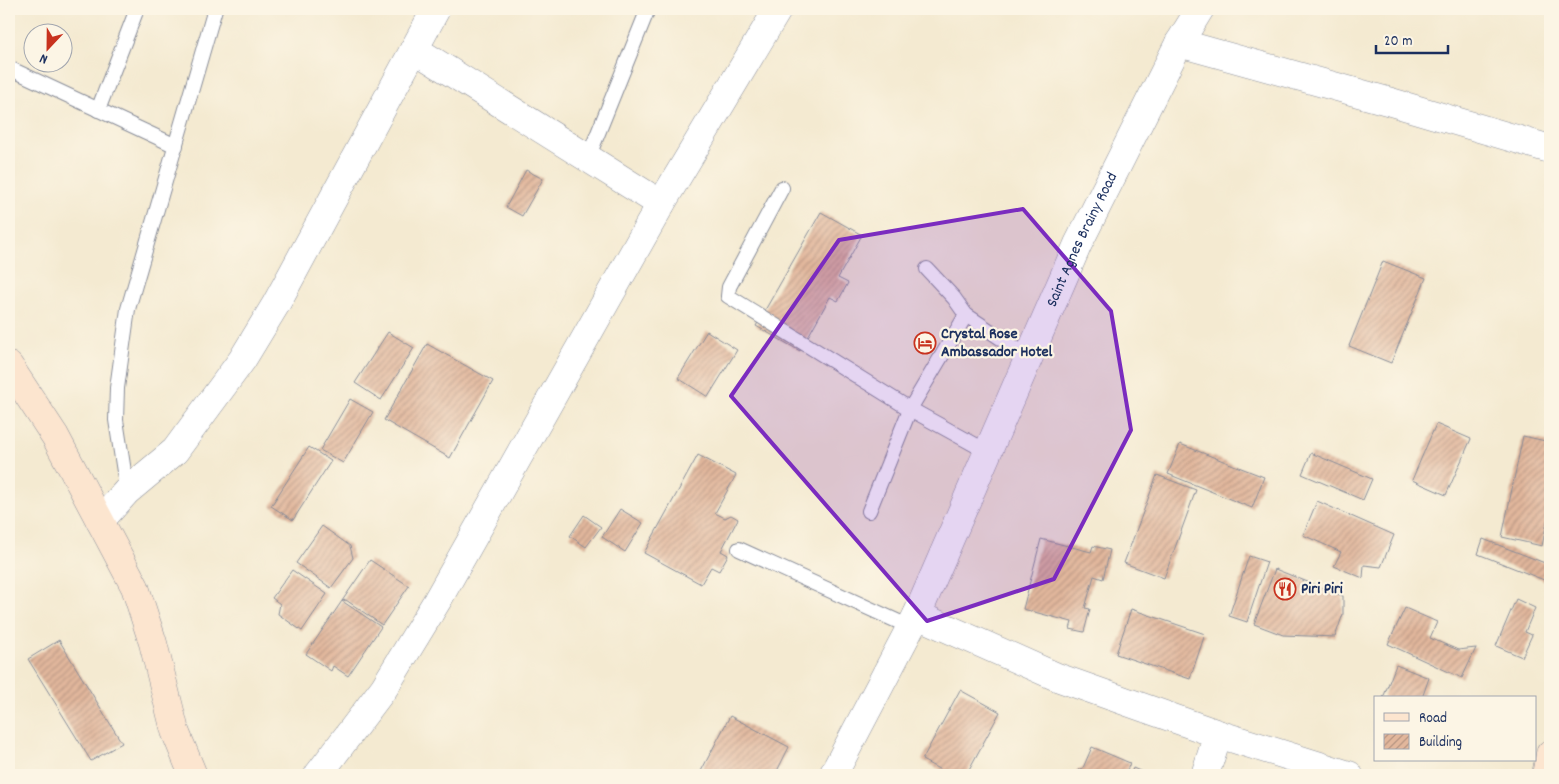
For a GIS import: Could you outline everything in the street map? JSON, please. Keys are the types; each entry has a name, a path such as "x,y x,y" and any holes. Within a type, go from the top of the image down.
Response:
{"main road":[{"path":"9,366 55,436 135,587 153,643 175,731 189,773"},
{"path":"1546,775 1550,754"}],"street":[{"path":"100,521 126,491 175,451 242,360 276,304 436,9"},
{"path":"318,775 384,688 437,601 661,204 778,9"},
{"name":"Saint Agnes Brainy Road","path":"833,775 913,622 1078,244 1179,43 1200,9"},
{"path":"1179,43 1391,102 1550,149"},
{"path":"414,49 661,204"},
{"path":"913,622 1058,677 1218,734 1349,775"},
{"path":"1205,775 1218,734"}],"lane":[{"path":"98,110 137,9"},
{"path":"126,491 116,420 118,379 128,309 215,9"},
{"path":"588,158 648,9"},
{"path":"9,68 176,146"},
{"path":"782,188 729,287 728,296 910,409 988,452"},
{"path":"927,269 954,298 966,316 1029,357"},
{"path":"869,511 910,409 966,316"},
{"path":"739,549 913,622"}],"highlighted area":[{"path":"1023,209 1111,311 1131,430 1054,579 927,621 796,473 731,396 839,240"}],"building":[{"path":"526,170 543,179 522,216 506,207"},
{"path":"821,212 862,235 838,278 848,283 838,301 830,297 800,351 756,326"},
{"path":"1383,261 1426,278 1391,363 1349,346"},
{"path":"707,331 737,350 708,397 678,378"},
{"path":"388,332 414,348 381,400 355,383"},
{"path":"427,344 493,381 450,458 384,420"},
{"path":"350,399 373,412 343,463 320,450"},
{"path":"1436,424 1471,439 1446,495 1412,480"},
{"path":"1523,436 1550,442 1550,508 1542,546 1502,537"},
{"path":"1180,444 1264,477 1252,508 1168,474"},
{"path":"309,447 331,461 293,520 271,506"},
{"path":"1311,453 1372,479 1363,500 1302,474"},
{"path":"698,455 736,475 715,513 725,518 731,515 738,519 721,551 728,555 719,571 711,567 701,584 644,553"},
{"path":"1157,475 1196,490 1164,578 1124,563"},
{"path":"1317,501 1394,535 1381,567 1364,565 1363,578 1334,566 1341,552 1303,535"},
{"path":"620,509 643,523 625,552 602,537"},
{"path":"584,515 601,527 586,547 570,536"},
{"path":"322,526 350,546 353,558 331,588 296,563"},
{"path":"1041,539 1091,552 1093,546 1110,550 1103,579 1094,576 1085,608 1090,609 1084,632 1070,629 1072,622 1023,609"},
{"path":"1483,539 1550,565 1544,580 1478,554"},
{"path":"1249,556 1267,562 1247,622 1229,616"},
{"path":"370,560 409,586 382,625 346,600 342,601"},
{"path":"1275,569 1343,596 1343,614 1335,637 1283,635 1254,624"},
{"path":"292,570 327,594 302,631 278,614 280,604 272,598"},
{"path":"1516,599 1535,608 1525,632 1532,635 1522,657 1496,646"},
{"path":"342,601 381,627 348,676 333,666 331,671 306,654"},
{"path":"1405,608 1437,622 1430,638 1458,650 1476,648 1462,678 1388,644"},
{"path":"1131,609 1205,634 1190,679 1116,654"},
{"path":"59,640 122,743 91,761 28,659"},
{"path":"1396,665 1429,678 1423,696 1384,696"},
{"path":"960,690 1000,712 966,775 950,775 922,760"},
{"path":"730,716 789,747 775,775 699,775"},
{"path":"1092,747 1130,763 1125,775 1075,775 1077,771 1083,768"},
{"path":"1133,768 1149,775 1130,775"}],"place":[{"name":"Crystal Rose Ambassador Hotel","path":"925,343"},
{"name":"Piri Piri","path":"1285,589"}]}
